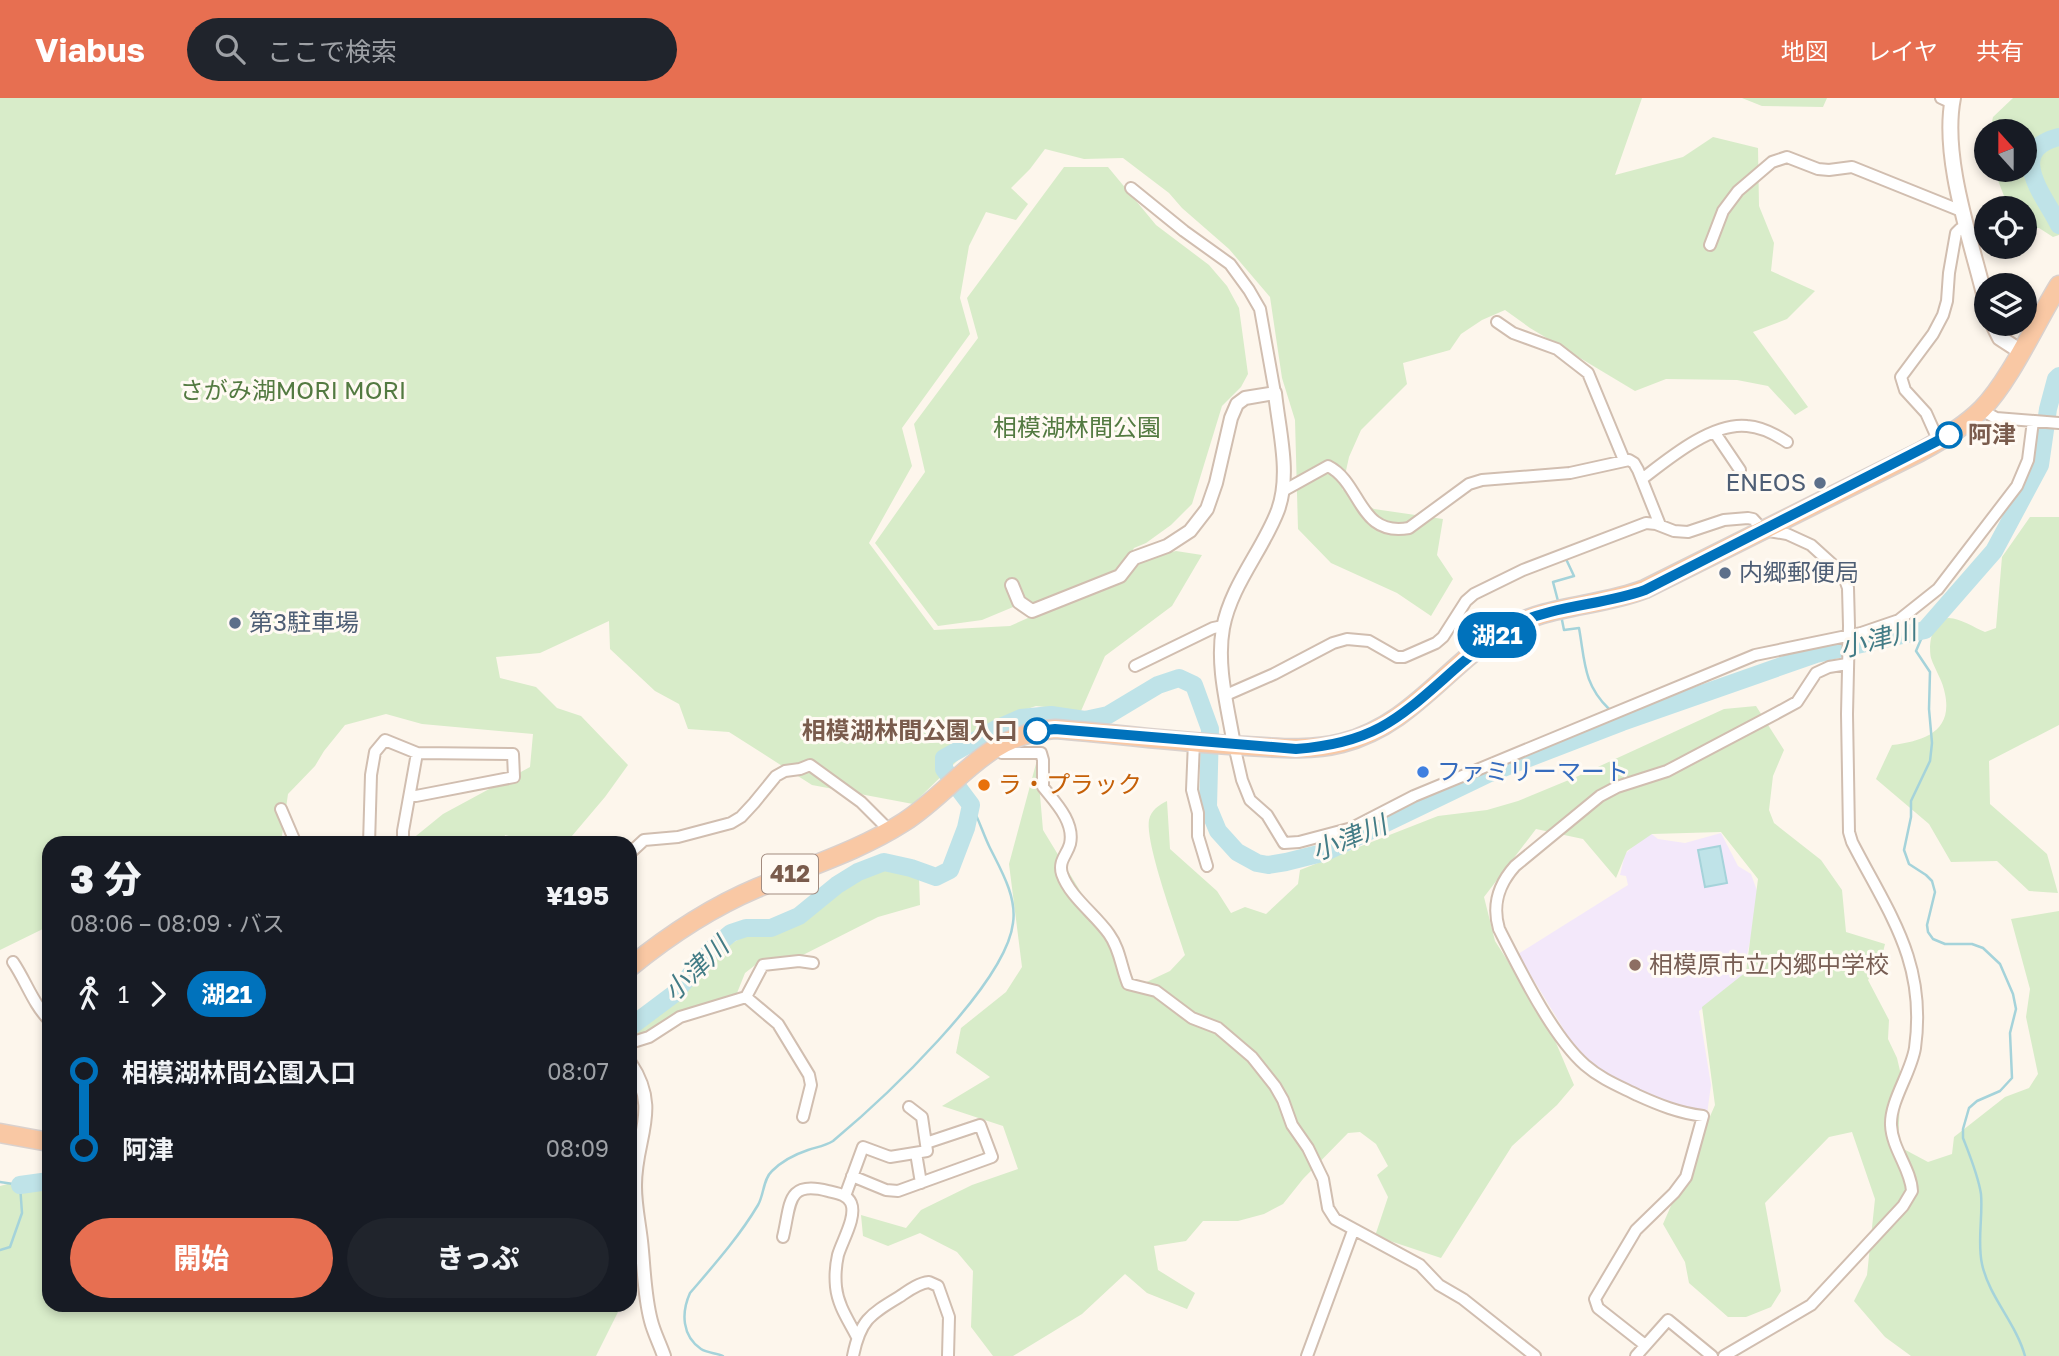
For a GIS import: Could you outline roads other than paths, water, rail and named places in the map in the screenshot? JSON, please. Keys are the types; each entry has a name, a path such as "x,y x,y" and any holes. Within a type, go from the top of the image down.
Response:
{"highway":[{"name":"412","path":"637,962 694,921 724,904 890,831 920,810 992,748 1017,736 1055,729 1296,749 1340,743 1374,732 1402,715 1491,639 1517,624 1547,613 1605,602 1645,590 1939,442 1981,410 1996,391 2059,285"},
{"path":"0,1133 42,1141"}],"main road":[{"path":"1949,100 1952,160 1979,273"},
{"path":"1999,336 2020,351"}],"street":[{"path":"1710,245 1723,211 1738,191 1772,162 1787,157 1818,169 1852,167 1965,218 1956,233 1947,301 1939,324 1901,377 1905,390 1926,413 1939,442"},
{"path":"1132,188 1184,232 1230,264 1260,309 1275,393 1283,464 1283,491 1278,511 1230,603 1223,626 1222,660 1226,695 1192,790 1198,813 1198,836 1207,866"},
{"path":"1497,322 1513,333 1557,349 1588,373 1624,460"},
{"path":"1012,585 1019,602 1032,611 1120,576 1134,558 1167,546 1191,531 1207,509 1237,404 1245,398 1275,393"},
{"path":"1981,410 1996,418 2056,423"},
{"path":"1211,743 1242,780 1250,800 1267,815 1284,843 1299,842 1352,828 1414,796 1755,655 1849,635 1899,620 1938,589 2017,486 2028,460 2035,421"},
{"path":"1642,479 1676,452 1726,428 1744,425 1760,428 1787,442"},
{"path":"1715,433 1740,470"},
{"path":"1283,491 1328,466 1340,472 1363,511 1378,525 1398,530 1409,528 1469,484 1482,480 1570,473 1624,460 1634,463 1660,525"},
{"path":"1226,695 1333,643 1347,639 1369,641 1397,657 1404,657 1436,643 1443,637 1466,601 1474,594 1523,570 1646,523 1688,532 1724,520 1739,517 1753,519 1763,530 1787,534 1811,544 1843,575 1848,588 1849,832 1899,930 1910,957 1916,986 1917,1026 1914,1053 1894,1109 1891,1127 1912,1191 1903,1206 1817,1300 1726,1356"},
{"path":"1135,666 1213,628 1223,626"},
{"path":"1645,1345 1598,1308 1595,1299 1636,1230 1674,1193 1686,1177 1703,1116 1671,1110 1619,1087 1593,1071 1576,1056 1555,1029 1499,929 1495,911 1499,888 1514,866 1600,796 1617,787 1667,771 1775,714 1797,702 1816,673 1829,667 1847,664"},
{"path":"369,836 371,775 375,752 385,740 417,753 513,754 514,777 410,795"},
{"path":"992,748 1002,753 1041,753 1043,787 1060,808 1070,831 1070,843 1061,863 1063,875 1069,887 1112,939 1128,984 1156,991 1192,1018 1218,1028 1252,1057 1275,1086 1292,1125 1308,1148 1323,1179 1326,1202 1332,1216 1353,1231 1420,1265 1438,1285 1463,1299 1535,1356"},
{"path":"403,836 417,753"},
{"path":"637,846 644,840 678,837 731,822 741,817 776,776 810,765 861,802 890,831"},
{"path":"281,809 293,836"},
{"path":"637,1041 649,1037 680,1017 746,997 764,965 799,961 813,963"},
{"path":"13,962 42,1012"},
{"path":"746,997 778,1024 805,1067 811,1085 803,1117"},
{"path":"637,1076 646,1102 646,1118 637,1165"},
{"path":"845,1196 863,1147 890,1157 927,1152 922,1117 909,1107"},
{"path":"852,1176 886,1190 898,1191 992,1157 980,1125 926,1143"},
{"path":"916,1153 921,1183"},
{"path":"782,1237 794,1195 799,1189 810,1186 845,1196 851,1202 853,1212 837,1258 835,1285 838,1302 857,1337"},
{"path":"637,1208 648,1304 664,1356"},
{"path":"1307,1356 1353,1231"},
{"path":"853,1356 857,1337 871,1314 914,1287 929,1282 938,1286 949,1317 948,1356"},
{"path":"1636,1356 1668,1320 1712,1356"}],"water":[{"path":"1720,846 1727,883 1705,887 1698,850"}],"waterway":[{"name":"小津川","path":"2059,137 2043,144 2034,153 2031,163 2038,188 2059,225"},
{"name":"小津川","path":"637,1022 674,994 713,948 731,933 746,928 771,928 799,916 837,885 858,872 884,862 936,877 950,870 966,828 971,805 944,769 944,758 1021,718 1051,715 1085,720 1108,715 1158,685 1179,678 1194,685 1210,729 1208,807 1218,831 1237,852 1257,863 1268,865 1326,852 1490,773 1622,722 1816,654 1925,630 1994,551 2040,465 2048,409 2059,376"},
{"path":"1558,601 1553,582 1574,576 1566,559"},
{"path":"1562,620 1564,630 1579,628 1590,681 1600,700 1609,709"},
{"path":"1925,630 1916,651 1930,672 1932,743 1930,761 1911,801 1911,817 1904,850 1909,864 1932,881 1935,892 1927,925 1933,939 1945,944 1972,944 1983,948 2000,964 2013,994 2016,1009 2010,1033 2012,1078 2000,1091 1977,1101 1969,1108 1963,1138 1981,1194 1980,1247 1985,1276 2025,1356"},
{"name":"小津川","path":"1619,719 1622,722"},
{"path":"723,1356 701,1349 690,1338 685,1324 685,1308 690,1293 751,1217 760,1201 769,1174 794,1156 833,1141 880,1099 966,1009 989,978 1005,949 1013,923 1013,903 971,805"},
{"name":"小津川","path":"0,1182 20,1185 22,1213 10,1247 0,1250"},
{"name":"小津川","path":"20,1185 42,1182"}],"place":[{"name":"阿津","path":"1949,435"},
{"name":"ENEOS","path":"1820,483"},
{"name":"内郷郵便局","path":"1725,573"},
{"name":"第3駐車場","path":"235,623"},
{"name":"相模湖林間公園入口","path":"1037,731"},
{"name":"ファミリーマート","path":"1423,772"},
{"name":"ラ・プラック","path":"984,785"},
{"name":"相模原市立内郷中学校","path":"1635,965"}],"park label":[{"name":"さがみ湖MORI MORI","path":"293,391"},
{"name":"相模湖林間公園","path":"1077,428"}]}
